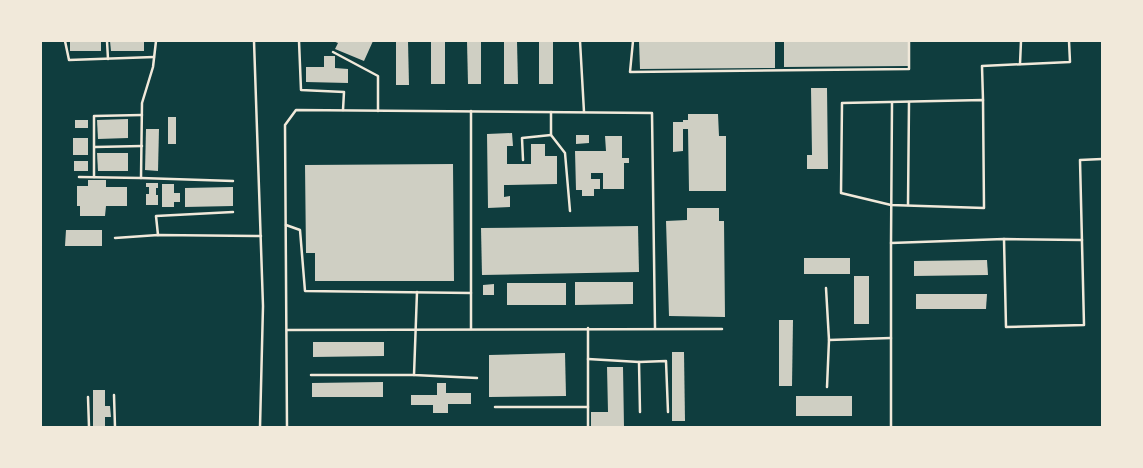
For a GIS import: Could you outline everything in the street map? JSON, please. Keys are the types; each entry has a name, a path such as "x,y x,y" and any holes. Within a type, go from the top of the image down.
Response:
{"lane":[{"path":"65,41 69,60 154,58"},
{"path":"107,41 108,59"},
{"path":"141,178 142,103 152,68 156,41"},
{"path":"254,41 263,306 260,427"},
{"path":"299,41 301,90 344,92 344,110"},
{"path":"580,41 584,112"},
{"path":"633,41 630,72 909,69 909,41"},
{"path":"1020,64 1021,41"},
{"path":"983,100 842,103 841,193 891,204 984,208 983,100 982,66 1070,62 1069,41"},
{"path":"333,52 378,76 378,111"},
{"path":"908,205 909,102"},
{"path":"891,427 892,103"},
{"path":"287,427 285,125 296,110 652,113 655,328"},
{"path":"471,111 471,329"},
{"path":"551,112 552,136 564,153 570,211"},
{"path":"94,177 94,116 142,115"},
{"path":"523,160 522,138 552,136"},
{"path":"95,147 142,146"},
{"path":"1004,239 1006,327 1084,325 1080,160 1102,159"},
{"path":"79,177 233,181"},
{"path":"158,235 156,216 232,212"},
{"path":"286,225 300,230 305,291 471,293"},
{"path":"115,238 158,235 261,236"},
{"path":"891,243 1004,239 1082,240"},
{"path":"826,288 829,340 827,387"},
{"path":"414,375 417,292"},
{"path":"287,330 588,328 722,329"},
{"path":"588,328 588,427"},
{"path":"829,340 891,338"},
{"path":"588,359 639,362 666,361 668,412"},
{"path":"639,362 640,412"},
{"path":"311,375 414,375 477,378"},
{"path":"114,395 115,427"},
{"path":"88,397 89,427"},
{"path":"495,407 588,407"}],"building":[{"path":"70,41 101,41 101,51 70,51"},
{"path":"110,41 144,41 144,51 111,51"},
{"path":"333,41 373,41 364,61 335,49 338,43"},
{"path":"396,41 408,41 409,85 396,85"},
{"path":"431,41 445,41 445,84 431,84"},
{"path":"467,41 481,41 481,84 468,84"},
{"path":"504,41 517,41 518,84 504,84"},
{"path":"539,41 553,41 553,84 539,84"},
{"path":"639,41 775,41 775,68 640,69"},
{"path":"784,41 908,41 908,66 784,67"},
{"path":"324,56 335,56 335,68 348,69 348,83 306,82 306,67 324,67"},
{"path":"811,88 827,88 828,169 807,169 807,155 812,155"},
{"path":"688,114 718,114 719,136 726,136 726,191 689,191 688,129 683,129 683,151 673,152 673,122 683,122 683,120 688,120"},
{"path":"168,117 176,117 176,144 168,144"},
{"path":"128,119 128,138 98,139 97,120"},
{"path":"75,120 88,120 88,128 75,128"},
{"path":"146,129 159,129 158,171 145,170"},
{"path":"512,133 513,146 507,146 507,164 531,164 531,144 545,144 545,156 557,156 557,184 504,185 504,197 510,196 510,207 488,208 487,134"},
{"path":"576,135 589,135 589,143 576,144"},
{"path":"605,136 622,136 622,158 629,158 629,163 624,163 624,189 603,189 603,173 591,173 591,179 600,179 600,189 594,189 594,196 582,196 582,190 576,190 575,151 606,151"},
{"path":"73,138 88,138 88,155 73,155"},
{"path":"97,153 128,153 128,171 98,171"},
{"path":"74,161 88,161 88,171 74,171"},
{"path":"453,164 454,281 315,281 315,253 306,253 305,165"},
{"path":"88,180 106,180 106,187 127,187 127,206 106,206 105,216 80,216 80,206 77,206 77,186 88,186"},
{"path":"146,183 158,183 156,195 158,195 158,205 146,205 146,194 149,194 149,187 146,187"},
{"path":"162,184 174,184 174,193 180,193 180,202 174,202 174,207 162,207"},
{"path":"233,187 233,206 185,207 185,188"},
{"path":"687,208 719,208 719,221 724,221 725,317 669,316 666,221 687,220"},
{"path":"638,226 639,272 482,275 481,228"},
{"path":"66,230 102,230 102,246 65,246"},
{"path":"804,258 850,258 850,274 804,274"},
{"path":"987,260 988,275 914,276 914,261"},
{"path":"854,276 869,276 869,324 854,324"},
{"path":"575,282 633,282 633,304 575,305"},
{"path":"507,283 566,283 566,305 507,305"},
{"path":"494,284 494,295 483,295 483,285"},
{"path":"916,294 987,294 986,309 916,309"},
{"path":"779,320 793,320 792,386 779,386"},
{"path":"313,342 384,342 384,356 313,357"},
{"path":"672,352 684,352 685,421 672,421"},
{"path":"565,353 566,396 489,397 489,355"},
{"path":"607,367 623,367 624,427 591,427 591,412 608,412"},
{"path":"383,382 383,397 312,397 312,383"},
{"path":"437,383 446,383 446,393 471,393 471,404 448,404 448,413 433,413 433,405 411,405 411,395 437,395"},
{"path":"93,390 105,390 105,406 110,406 111,417 105,417 105,427 93,427"},
{"path":"796,396 852,396 852,416 796,416"}]}
